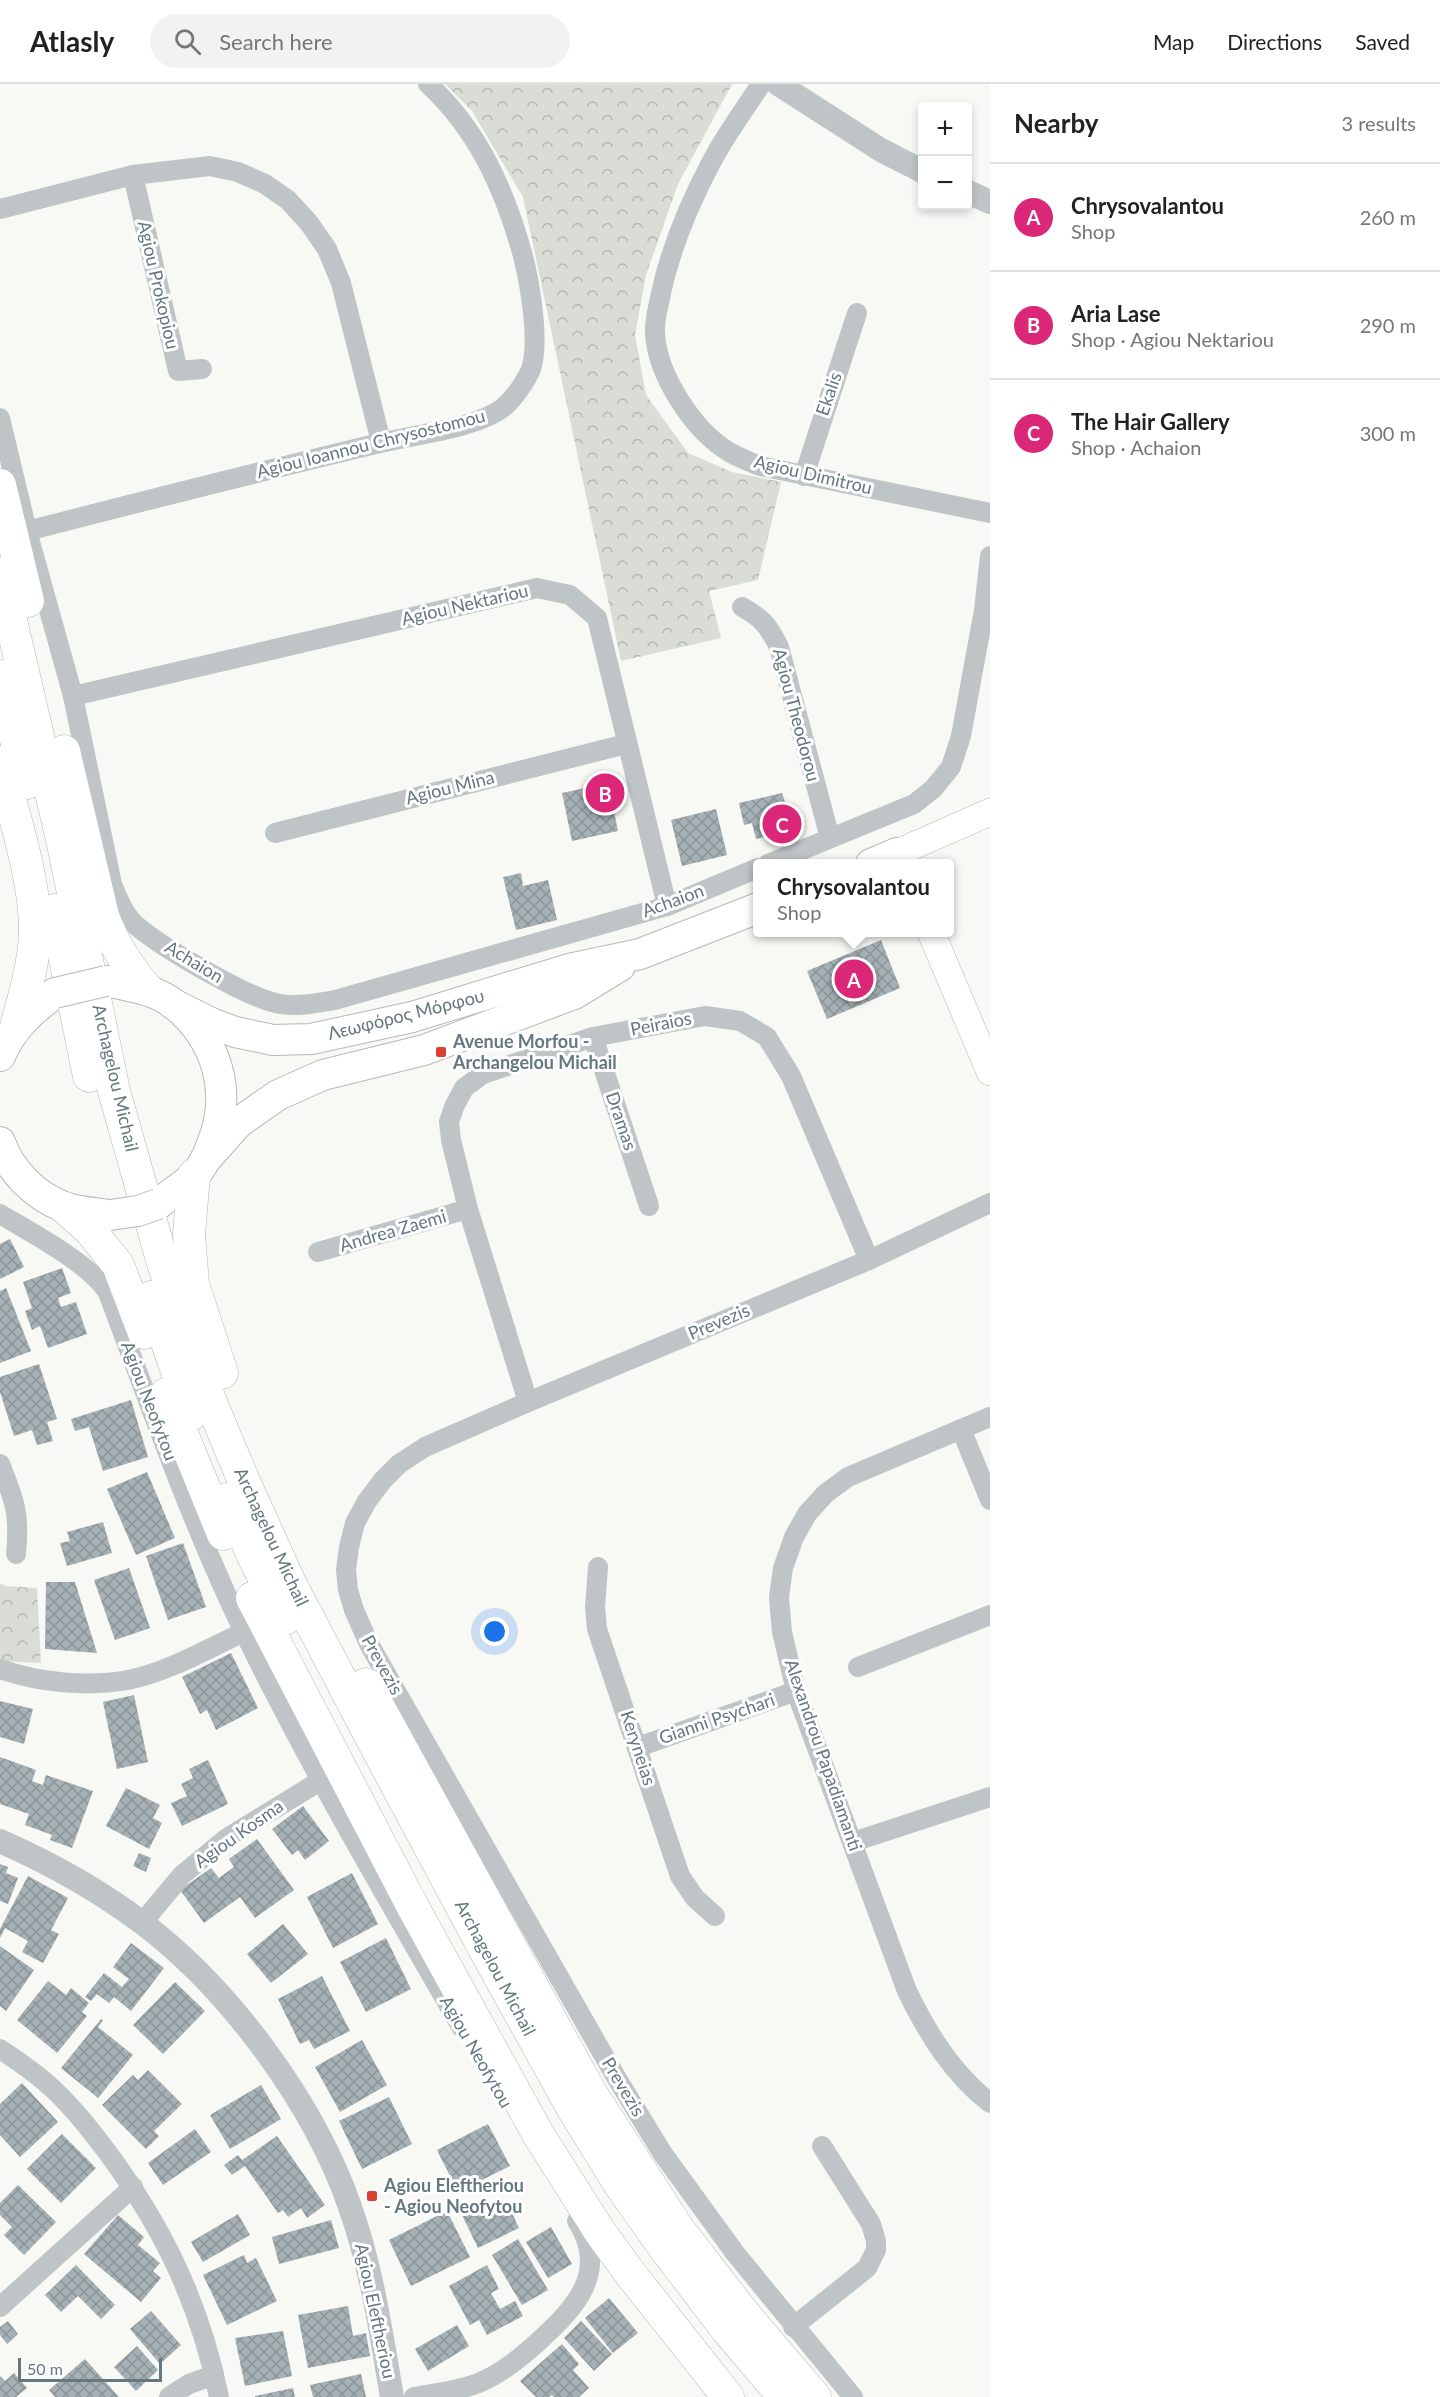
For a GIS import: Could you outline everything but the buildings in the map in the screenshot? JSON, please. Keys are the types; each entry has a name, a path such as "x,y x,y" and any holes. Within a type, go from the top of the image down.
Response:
{"highway":[{"path":"0,485 103,916 113,942 136,977 161,997"},
{"name":"Archagelou Michail","path":"0,573 63,844 114,1091 184,1329 243,1479 301,1604 487,1954 573,2109 620,2185 663,2246 727,2330 784,2397"},
{"name":"Archagelou Michail","path":"0,676 43,848 94,1096 133,1239 165,1341 192,1415 250,1548 271,1594 432,1898 554,2120 607,2204 643,2255 716,2351 756,2397"},
{"path":"0,762 32,898 35,933 28,980 5,1044"},
{"path":"200,1167 189,1234 193,1284 231,1402 306,1577 402,1747 591,2093 677,2227 745,2315 815,2397"},
{"path":"53,1201 90,1230 118,1265 175,1420 255,1604 414,1909 538,2134 600,2232 728,2397"}],"main road":[{"path":"892,859 990,812"},
{"name":"Λεωφόρος Μόρφου","path":"5,1044 30,1012 56,993 106,981 161,997 235,1032 273,1040 310,1039 412,1017 569,969 640,954 753,910"},
{"path":"933,937 990,1072"},
{"name":"Λεωφόρος Μόρφου","path":"53,1201 110,1215 138,1211 158,1204 200,1167 238,1124 278,1095 323,1075 424,1050 574,994 640,954"},
{"path":"161,997 199,1028 216,1058 223,1092 219,1127 200,1167"},
{"path":"0,1142 20,1176 53,1201"},
{"path":"0,1177 53,1201"}],"street":[{"name":"Agiou Ioannou Chrysostomou","path":"27,531 381,442 484,419 505,406 523,384 531,369 535,343 527,273 510,210 488,163 464,122 428,84"},
{"name":"Agiou Dimitrou","path":"761,84 712,160 688,213 666,271 655,331 658,353 666,377 706,433 729,452 759,466 990,513"},
{"path":"778,84 881,150 918,169"},
{"path":"0,209 133,175 210,166 238,172 266,184 288,200 309,223 327,249 340,283 381,442"},
{"name":"Agiou Prokopiou","path":"133,175 178,371 202,369"},
{"path":"972,194 990,202"},
{"name":"Ekalis","path":"804,476 857,313"},
{"name":"Achaion","path":"0,418 27,531 73,696 112,884 120,903 136,926 173,950 249,993 279,1004 307,1005 335,1000 667,906 753,870"},
{"path":"780,859 914,804 933,789 951,767 961,736 987,610 990,556"},
{"name":"Agiou Nektariou","path":"73,696 537,588 570,595 597,618 667,906"},
{"name":"Agiou Theodorou","path":"742,607 760,617 779,646 830,838"},
{"name":"Agiou Mina","path":"275,833 626,744"},
{"name":"Peiraios","path":"528,1402 468,1209 451,1140 449,1122 454,1107 464,1088 483,1074 593,1037 705,1016 740,1021 767,1036 790,1076 869,1260"},
{"name":"Dramas","path":"593,1037 649,1206"},
{"name":"Prevezis","path":"853,2397 735,2253 663,2154 616,2077 369,1644 351,1600 346,1570 354,1523 366,1501 399,1464 425,1448 528,1402 869,1260 990,1203"},
{"name":"Andrea Zaemi","path":"318,1252 468,1209"},
{"name":"Agiou Neofytou","path":"0,1214 96,1277 108,1293 200,1530 244,1632 320,1780 537,2158 582,2228 589,2245 588,2276 570,2312 515,2362 480,2383 414,2397"},
{"name":"Alexandrou Papadiamanti","path":"990,1417 848,1476 825,1494 807,1514 794,1537 783,1568 779,1597 782,1632 796,1691 854,1842 906,1991 944,2058 975,2091 990,2103"},
{"path":"961,1429 990,1500"},
{"path":"0,1464 16,1503 18,1527 16,1554"},
{"name":"Keryneias","path":"598,1567 595,1606 597,1629 680,1876 695,1898 715,1916"},
{"path":"858,1667 990,1615"},
{"path":"0,1669 46,1680 93,1683 128,1680 158,1671 244,1632"},
{"name":"Gianni Psychari","path":"638,1747 796,1691"},
{"name":"Agiou Kosma","path":"142,1923 182,1875 227,1838 320,1780"},
{"path":"854,1842 990,1798"},
{"name":"Agiou Eleftheriou","path":"0,1841 42,1860 93,1888 142,1923 194,1968 237,2015 290,2087 327,2151 350,2205 373,2285 392,2397"},
{"path":"4,2059 45,2081 67,2102 133,2187 171,2252 200,2326 219,2397"},
{"path":"793,2326 867,2268 876,2250 871,2224 822,2146"},
{"path":"0,2307 133,2187"},
{"path":"169,2397 189,2384 214,2375"}],"green space":[{"path":"445,84 732,84 678,184 646,275 635,335 646,395 688,453 732,472 781,482 758,580 709,591 721,638 621,661 523,197 472,111"},
{"path":"0,1583 5,1586 37,1588 41,1663 0,1661"}],"place":[{"name":"Aria Lase","path":"605,793"},
{"name":"The Hair Gallery","path":"782,824"},
{"name":"Chrysovalantou","path":"854,979"},
{"name":"Avenue Morfou - Archangelou Michail","path":"441,1052"},
{"name":"Agiou Eleftheriou - Agiou Neofytou","path":"372,2196"}]}
